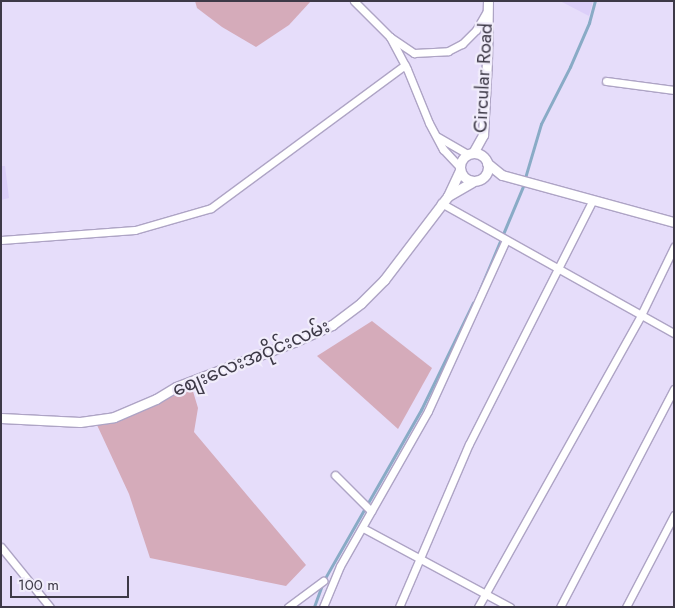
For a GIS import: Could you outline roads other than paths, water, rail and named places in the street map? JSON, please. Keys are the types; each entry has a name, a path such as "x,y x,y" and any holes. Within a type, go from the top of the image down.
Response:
{"street":[{"path":"354,1 390,37 414,52 448,51 462,44 476,30 487,11"},
{"name":"Circular Road","path":"471,154 483,135 488,62 488,1"},
{"path":"390,37 405,65 429,123 443,149 459,168 464,178 472,182"},
{"path":"1,240 135,230 211,208 405,65"},
{"path":"606,81 674,90"},
{"path":"483,135 487,162 487,171 483,178"},
{"path":"438,137 471,154 483,157 502,175"},
{"path":"448,196 464,157 471,154"},
{"path":"448,196 472,182 502,175 674,222"},
{"name":"စျေးလေးအဝိုင်းလမ်း","path":"1,418 80,422 114,417 156,399 176,387 294,342 332,325 361,303 384,280 448,196"},
{"path":"399,607 469,444 593,200"},
{"path":"441,204 674,333"},
{"path":"323,607 340,566 428,411 506,240"},
{"path":"478,607 641,315 674,247"},
{"path":"560,607 674,389"},
{"path":"335,475 371,511"},
{"path":"626,607 674,515"},
{"path":"363,528 510,607"},
{"path":"1,546 50,607"},
{"path":"288,607 324,581"}],"waterway":[{"path":"525,178 541,124 570,67 589,23 595,1"},
{"path":"478,294 524,184"},
{"path":"324,580 421,410 473,303"},
{"path":"314,607 322,585"}]}
